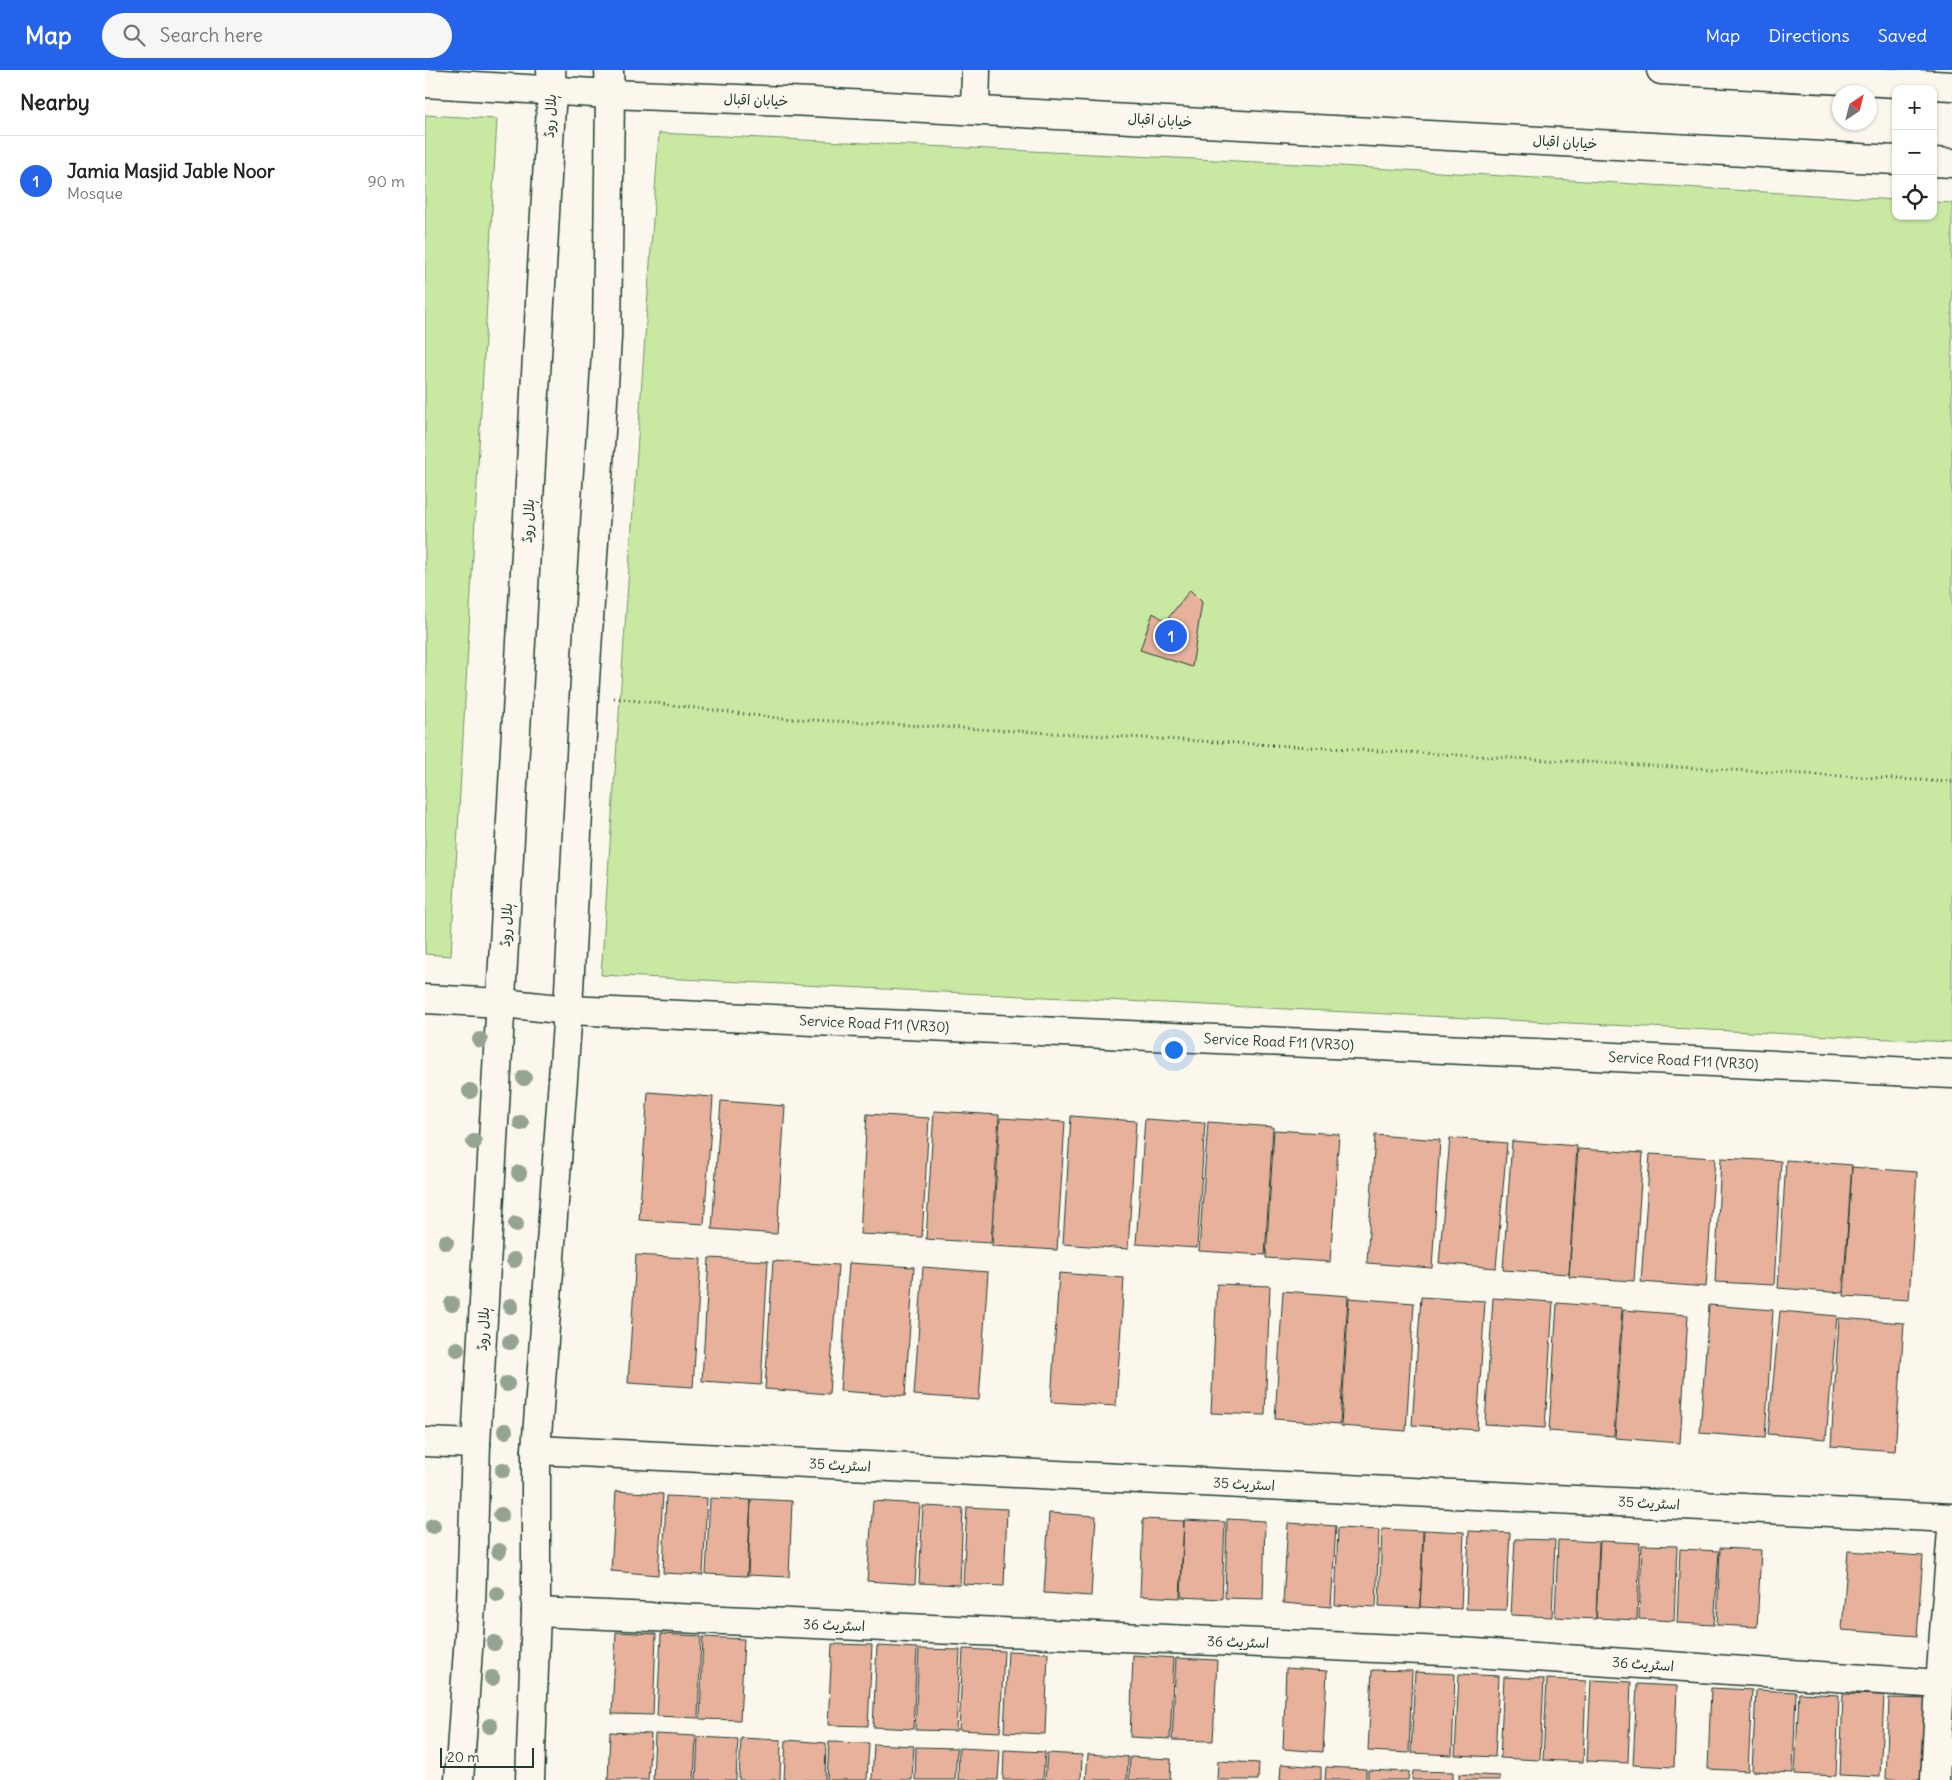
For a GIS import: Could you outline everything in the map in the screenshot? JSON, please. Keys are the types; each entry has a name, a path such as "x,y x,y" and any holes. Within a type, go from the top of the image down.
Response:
{"street":[{"path":"975,110 976,70"},
{"path":"1661,70 1952,86"},
{"name":"خیابان اقبال","path":"425,83 551,80 609,82 813,102 1892,160"},
{"name":"ہلال روڈ","path":"459,1780 471,1606 477,1444 551,80"},
{"path":"530,1780 536,1612 537,1450 568,1010 583,706 607,338 609,82"},
{"path":"1937,162 1952,163"},
{"name":"Service Road F11 (VR30)","path":"425,999 501,1003 568,1010 1555,1054 1952,1074"},
{"path":"425,1442 477,1444"},
{"name":"اسٹریٹ 35","path":"537,1450 1952,1518"},
{"path":"1935,1780 1940,1684 1952,1530"},
{"name":"اسٹریٹ 36","path":"536,1612 1445,1651 1940,1684"}],"path":[{"path":"606,697 778,718 1952,782"}],"green space":[{"path":"425,115 497,119 451,956 425,954"},
{"path":"659,133 1340,166 1892,200 1892,220 1937,220 1937,202 1952,203 1952,1042 601,975"}],"building":[{"path":"1190,590 1202,602 1192,667 1140,650 1153,613 1166,621"},
{"path":"648,1092 713,1097 704,1224 639,1220"},
{"path":"721,1101 785,1106 777,1234 712,1229"},
{"path":"934,1111 999,1115 991,1243 926,1239"},
{"path":"867,1114 929,1118 922,1237 860,1234"},
{"path":"1071,1116 1136,1121 1128,1249 1063,1244"},
{"path":"1000,1118 1065,1122 1057,1250 992,1246"},
{"path":"1145,1119 1205,1123 1197,1248 1136,1244"},
{"path":"1208,1122 1273,1127 1265,1255 1199,1251"},
{"path":"1274,1130 1339,1134 1330,1262 1266,1258"},
{"path":"1375,1135 1440,1140 1432,1268 1367,1263"},
{"path":"1450,1138 1507,1143 1496,1268 1439,1263"},
{"path":"1512,1141 1577,1146 1569,1274 1503,1270"},
{"path":"1578,1149 1643,1153 1634,1281 1569,1277"},
{"path":"1650,1154 1715,1158 1706,1287 1641,1282"},
{"path":"1721,1158 1781,1161 1774,1285 1715,1282"},
{"path":"1786,1160 1852,1165 1843,1293 1778,1288"},
{"path":"1852,1167 1917,1172 1909,1300 1844,1296"},
{"path":"636,1255 701,1259 693,1387 628,1383"},
{"path":"709,1258 768,1261 761,1385 702,1381"},
{"path":"773,1261 838,1265 829,1394 765,1389"},
{"path":"849,1263 914,1267 905,1396 840,1391"},
{"path":"923,1267 988,1272 979,1400 914,1395"},
{"path":"1059,1273 1124,1278 1116,1406 1051,1402"},
{"path":"1217,1284 1270,1286 1265,1415 1211,1413"},
{"path":"1283,1291 1348,1296 1340,1424 1275,1419"},
{"path":"1421,1297 1485,1301 1477,1430 1412,1425"},
{"path":"1349,1298 1414,1303 1406,1431 1341,1426"},
{"path":"1493,1298 1553,1302 1545,1428 1485,1424"},
{"path":"1557,1303 1622,1308 1614,1436 1549,1431"},
{"path":"1709,1305 1773,1310 1765,1438 1700,1433"},
{"path":"1623,1310 1688,1315 1680,1443 1615,1438"},
{"path":"1780,1311 1837,1316 1826,1439 1768,1434"},
{"path":"1839,1318 1904,1323 1895,1451 1831,1446"},
{"path":"616,1491 663,1494 658,1575 611,1571"},
{"path":"666,1496 707,1498 703,1575 663,1573"},
{"path":"710,1498 751,1500 747,1576 706,1574"},
{"path":"751,1499 792,1501 789,1577 748,1575"},
{"path":"873,1501 920,1504 915,1584 867,1581"},
{"path":"923,1506 963,1508 960,1585 919,1583"},
{"path":"967,1507 1007,1509 1004,1586 963,1584"},
{"path":"1049,1513 1096,1516 1091,1596 1044,1593"},
{"path":"1143,1519 1184,1521 1180,1598 1140,1596"},
{"path":"1227,1519 1265,1521 1263,1599 1225,1598"},
{"path":"1184,1520 1225,1522 1222,1599 1181,1597"},
{"path":"1288,1523 1336,1526 1331,1607 1283,1603"},
{"path":"1338,1528 1379,1530 1376,1607 1335,1605"},
{"path":"1382,1529 1423,1531 1420,1608 1379,1606"},
{"path":"1424,1530 1464,1532 1461,1609 1420,1607"},
{"path":"1469,1531 1510,1533 1506,1610 1466,1609"},
{"path":"1515,1539 1555,1540 1552,1617 1511,1615"},
{"path":"1558,1540 1599,1542 1596,1619 1555,1617"},
{"path":"1600,1541 1640,1543 1637,1620 1596,1618"},
{"path":"1642,1545 1677,1546 1674,1621 1639,1619"},
{"path":"1720,1548 1761,1550 1757,1627 1717,1625"},
{"path":"1680,1549 1719,1551 1714,1625 1677,1623"},
{"path":"1848,1551 1923,1556 1917,1636 1842,1630"},
{"path":"616,1632 656,1634 653,1715 612,1714"},
{"path":"661,1634 701,1636 698,1718 657,1716"},
{"path":"703,1637 744,1639 740,1720 700,1719"},
{"path":"832,1644 872,1645 868,1726 828,1725"},
{"path":"877,1646 917,1648 913,1729 873,1727"},
{"path":"919,1649 960,1650 956,1731 915,1730"},
{"path":"963,1649 1004,1651 1000,1732 959,1730"},
{"path":"1008,1651 1048,1653 1045,1734 1004,1732"},
{"path":"1133,1655 1174,1658 1170,1739 1130,1737"},
{"path":"1176,1658 1217,1660 1213,1741 1172,1740"},
{"path":"1286,1668 1327,1671 1323,1752 1283,1749"},
{"path":"1372,1670 1412,1671 1409,1753 1368,1751"},
{"path":"1415,1672 1455,1674 1452,1755 1411,1753"},
{"path":"1459,1674 1499,1676 1495,1757 1455,1755"},
{"path":"1504,1677 1544,1679 1540,1760 1500,1758"},
{"path":"1547,1679 1586,1681 1583,1762 1543,1760"},
{"path":"1591,1680 1631,1682 1628,1763 1587,1761"},
{"path":"1637,1684 1677,1686 1674,1767 1633,1765"},
{"path":"1711,1688 1752,1690 1748,1771 1708,1769"},
{"path":"1756,1690 1796,1692 1793,1773 1752,1771"},
{"path":"1799,1693 1839,1695 1836,1776 1795,1774"},
{"path":"1843,1694 1884,1695 1880,1777 1840,1775"},
{"path":"1889,1698 1930,1699 1926,1780 1886,1779"},
{"path":"610,1732 651,1734 648,1780 608,1780"},
{"path":"655,1734 696,1736 694,1780 653,1780"},
{"path":"698,1737 738,1739 736,1780 696,1780"},
{"path":"741,1738 781,1740 780,1780 739,1780"},
{"path":"786,1740 826,1743 825,1780 784,1780"},
{"path":"829,1742 869,1743 867,1780 827,1780"},
{"path":"874,1744 914,1746 912,1780 872,1780"},
{"path":"916,1747 957,1748 955,1780 915,1780"},
{"path":"959,1748 1000,1750 998,1780 958,1780"},
{"path":"1004,1750 1045,1752 1043,1780 1003,1780"},
{"path":"1047,1753 1082,1755 1081,1780 1045,1780"},
{"path":"1088,1754 1128,1757 1127,1780 1086,1780"},
{"path":"1130,1757 1171,1759 1170,1780 1129,1780"},
{"path":"1218,1761 1259,1763 1258,1780 1217,1780"},
{"path":"1281,1764 1321,1767 1321,1780 1280,1780"},
{"path":"1326,1767 1366,1769 1366,1780 1325,1780"},
{"path":"1368,1770 1409,1772 1408,1780 1368,1780"},
{"path":"1413,1771 1453,1772 1453,1780 1412,1780"},
{"path":"1459,1774 1500,1776 1500,1780 1459,1780"}],"place":[{"name":"Jamia Masjid Jable Noor","path":"1171,636"}]}
